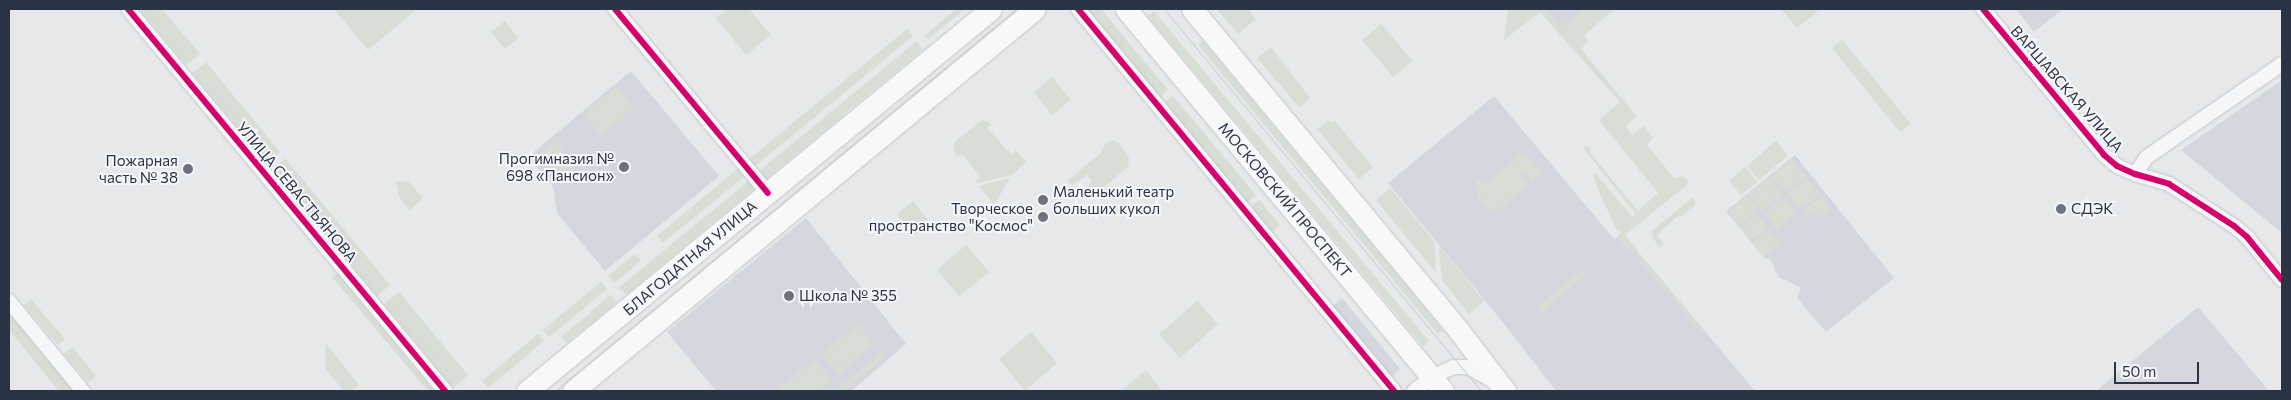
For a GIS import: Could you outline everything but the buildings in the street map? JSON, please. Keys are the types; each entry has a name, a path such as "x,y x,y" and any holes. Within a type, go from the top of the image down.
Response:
{"main road":[{"name":"БЛАГОДАТНАЯ УЛИЦА","path":"527,391 667,278 991,9"},
{"name":"БЛАГОДАТНАЯ УЛИЦА","path":"573,391 1035,9"},
{"name":"МОСКОВСКИЙ ПРОСПЕКТ","path":"1126,9 1437,384"},
{"path":"1192,9 1459,331 1504,390"},
{"path":"667,278 684,299"}],"street":[{"name":"УЛИЦА СЕВАСТЬЯНОВА","path":"128,9 445,391"},
{"path":"615,9 768,193"},
{"path":"1078,9 1394,391"},
{"name":"ВАРШАВСКАЯ УЛИЦА","path":"1983,9 2104,155 2135,174 2169,184 2234,226 2247,238 2282,280"},
{"path":"2135,174 2147,157 2282,64"},
{"path":"9,301 83,391"},
{"path":"1414,391 1437,384 1444,370 1468,367 1504,390"}],"shaded area":[{"path":"139,9 162,9 200,54 186,65"},
{"path":"334,9 417,9 368,50"},
{"path":"727,9 749,9 771,35 746,55 716,18"},
{"path":"956,9 965,9 928,39 925,35"},
{"path":"1086,9 1101,9 1168,90 1159,98"},
{"path":"1217,9 1248,9 1256,19 1238,34"},
{"path":"1508,9 1544,9 1560,27 1583,9 1615,9 1584,35 1588,41 1581,49 1637,117 1625,126 1632,135 1644,126 1653,138 1647,145 1675,179 1682,175 1688,181 1687,185 1625,235 1637,249 1633,252 1625,249 1618,235 1621,232 1617,230 1599,192 1593,176 1595,173 1631,215 1634,217 1635,213 1583,148 1587,146 1590,148 1591,154 1638,211 1658,193 1599,120 1620,102 1540,12 1504,40"},
{"path":"1544,9 1585,9 1560,28"},
{"path":"1781,9 1820,9 1797,28"},
{"path":"2016,9 2063,9 2034,32"},
{"path":"1154,11 1429,341 1423,346 1148,16"},
{"path":"505,21 518,38 505,49 491,32"},
{"path":"1381,24 1413,61 1393,77 1362,40"},
{"path":"907,29 913,36 754,167 748,160"},
{"path":"1842,40 1911,124 1900,132 1832,48"},
{"path":"917,41 922,50 766,179 762,177 758,172"},
{"path":"1203,41 1443,330 1438,334 1198,45"},
{"path":"1271,47 1310,98 1299,107 1257,58"},
{"path":"206,62 280,152 270,161 265,161 192,73"},
{"name":"Прогимназия № 698 «Пансион»","path":"631,71 719,176 605,271 557,213 553,186 528,157"},
{"path":"1052,77 1071,100 1052,115 1034,92"},
{"path":"2282,80 2282,233 2181,150"},
{"path":"616,86 634,108 601,135 583,114"},
{"path":"1173,96 1256,195 1247,203 1164,103"},
{"path":"1494,96 1614,239 1624,235 1755,391 1556,391 1505,325 1388,183"},
{"path":"983,120 992,124 987,128 1011,154 1016,150 1026,162 1012,175 977,183 975,181 980,176 963,155 956,157 953,147 956,141"},
{"path":"1329,120 1331,123 1335,121 1373,167 1359,179 1317,129"},
{"path":"1113,140 1119,143 1129,158 1128,167 1093,196 1086,193 1091,180 1087,175 1073,185 1067,181 1100,154 1105,144"},
{"path":"555,141 574,164 557,177 539,155"},
{"path":"1776,141 1788,156 1759,180 1747,166"},
{"path":"1521,153 1526,153 1542,173 1532,182 1525,171 1520,176 1529,184 1500,210 1497,207 1491,213 1478,197 1475,183 1478,180 1488,181"},
{"path":"1795,155 1894,278 1826,332 1797,298 1801,288 1779,277 1774,265 1769,259 1765,259 1726,211"},
{"path":"285,158 390,285 377,296 273,171"},
{"path":"1792,160 1806,176 1786,192 1772,176"},
{"path":"740,167 747,174 663,243 657,236"},
{"path":"1745,167 1757,182 1741,195 1729,181"},
{"path":"1010,178 994,205 979,186"},
{"path":"1770,178 1783,194 1762,211 1749,194"},
{"path":"1807,178 1820,194 1800,210 1787,194"},
{"path":"751,179 755,188 627,294 618,288"},
{"path":"396,181 409,182 423,198 410,210 400,199"},
{"path":"1390,188 1434,241 1436,273 1376,200"},
{"path":"1821,196 1831,208 1821,216 1806,214 1803,211"},
{"path":"1747,197 1758,210 1739,226 1728,212"},
{"path":"1784,197 1797,212 1777,229 1764,213"},
{"path":"1692,198 1696,202 1693,209 1692,207 1680,217 1678,216 1657,235 1664,244 1659,247 1653,238 1652,231"},
{"path":"1259,200 1280,225 1271,232 1250,208"},
{"path":"913,201 930,223 914,236 897,214"},
{"path":"1757,214 1768,227 1751,241 1740,228"},
{"name":"Школа № 355","path":"806,218 906,344 851,391 716,391 667,332"},
{"path":"1769,229 1780,243 1764,257 1752,243"},
{"path":"966,245 989,272 959,296 937,270"},
{"path":"1439,246 1484,301 1469,314 1442,280"},
{"path":"1639,253 1704,332 1702,334 1636,256"},
{"path":"635,254 641,261 614,283 608,276"},
{"path":"1580,271 1588,273 1541,312 1537,307"},
{"path":"337,273 434,391 428,391 332,277"},
{"path":"601,282 607,289 549,337 543,330"},
{"path":"399,292 468,375 453,388 384,304"},
{"path":"611,294 616,303 567,343 561,336 591,313"},
{"path":"1342,298 1400,369 1389,378 1332,307"},
{"path":"31,299 65,339 58,345 24,305"},
{"path":"1197,301 1218,324 1180,358 1159,334"},
{"path":"2198,307 2269,391 2096,391"},
{"path":"11,316 74,391 59,391 9,330 9,318"},
{"path":"858,324 874,344 839,374 822,354"},
{"path":"1031,332 1057,363 1025,391 999,359"},
{"path":"538,334 544,341 488,388 482,381"},
{"path":"326,344 359,385 352,391 344,391 325,368"},
{"path":"72,347 96,376 88,382 64,354"},
{"path":"882,352 886,357 844,391 834,391"},
{"path":"815,359 832,380 818,391 775,391"},
{"path":"1146,370 1162,391 1122,390"}],"tram line":[{"path":"555,391 1016,9"},
{"path":"1164,9 1481,391"}],"cycle path":[{"path":"128,9 445,391"},
{"path":"615,9 768,193"},
{"path":"1078,9 1394,391"},
{"path":"1983,9 2104,155 2117,166 2135,174 2169,184 2234,226 2247,237 2282,280"}],"place":[{"name":"Прогимназия № 698 «Пансион»","path":"624,167"},
{"name":"Пожарная часть № 38","path":"188,169"},
{"name":"Маленький театр больших кукол","path":"1043,200"},
{"name":"СДЭК","path":"2061,209"},
{"name":"Творческое пространство \"Космос\"","path":"1043,217"},
{"name":"Школа № 355","path":"789,296"}]}
